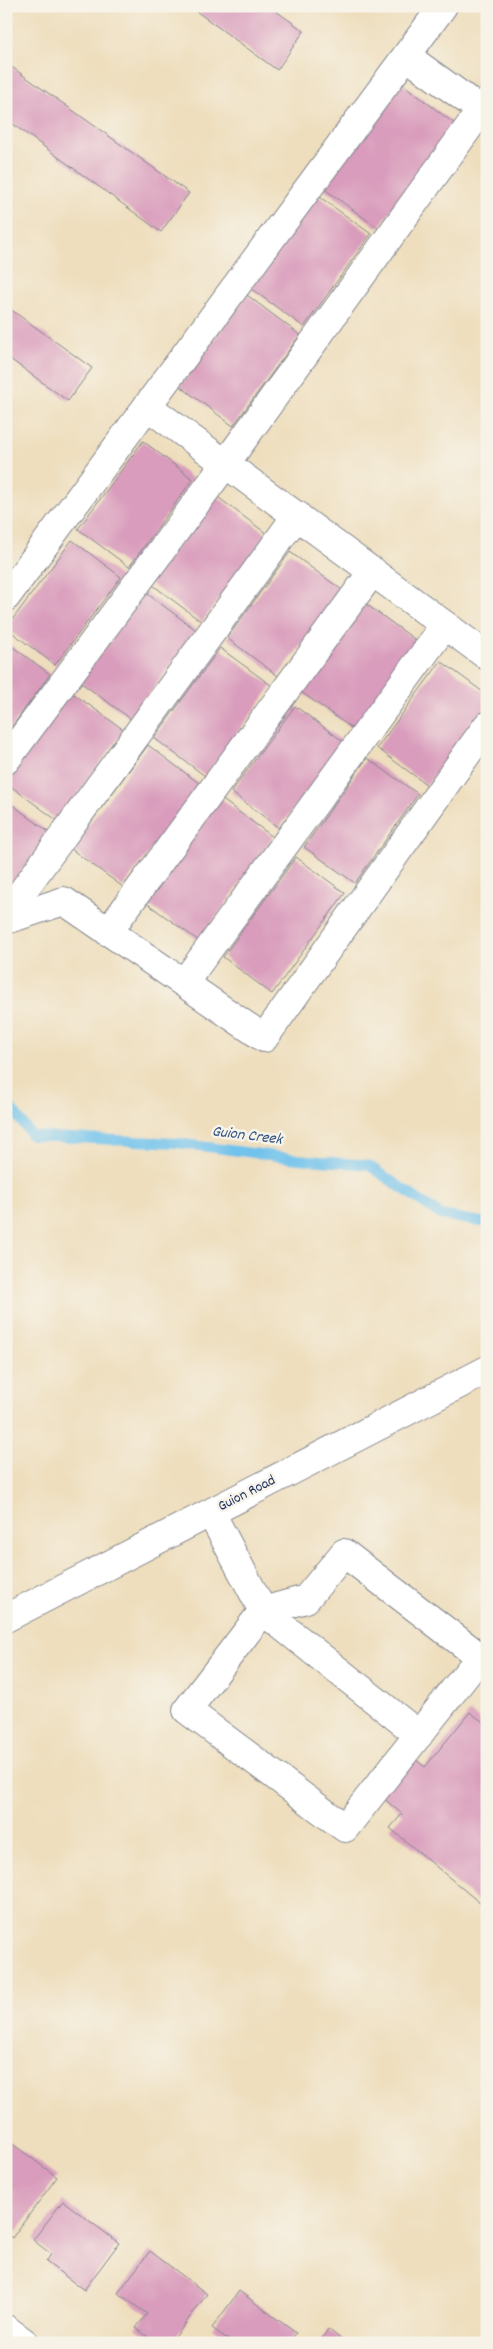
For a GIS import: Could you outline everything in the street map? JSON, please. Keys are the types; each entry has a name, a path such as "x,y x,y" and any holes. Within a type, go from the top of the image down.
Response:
{"street":[{"path":"6,597 442,6"},
{"path":"6,760 226,463 484,106 406,56"},
{"path":"147,406 487,656"},
{"path":"6,914 297,515"},
{"path":"108,932 373,572"},
{"path":"184,984 445,625"},
{"path":"6,920 64,901 264,1038 487,726"},
{"name":"Guion Road","path":"6,1618 487,1370"},
{"path":"210,1512 263,1611 419,1734"},
{"path":"344,1553 483,1660 419,1734 345,1828 187,1710 263,1611 306,1599 344,1553"},
{"path":"6,2329 25,2343"}],"building":[{"path":"189,6 269,6 304,31 277,70"},
{"path":"6,63 189,193 161,232 6,119"},
{"path":"401,83 455,124 378,228 323,188"},
{"path":"317,195 371,234 304,327 250,288"},
{"path":"247,295 300,335 233,426 180,386"},
{"path":"6,306 92,368 68,401 6,356"},
{"path":"143,441 193,479 129,567 78,529"},
{"path":"215,495 267,534 202,622 150,583"},
{"path":"72,540 121,577 55,665 6,628"},
{"path":"290,552 342,590 278,676 227,638"},
{"path":"145,592 196,630 131,719 80,682"},
{"path":"366,604 417,641 353,729 301,692"},
{"path":"6,642 50,674 6,735"},
{"path":"220,648 272,686 205,776 154,738"},
{"path":"441,661 487,695 487,705 427,785 377,748"},
{"path":"71,692 124,730 58,821 6,783 6,780"},
{"path":"295,706 344,742 279,828 231,792"},
{"path":"148,745 200,784 123,887 71,849"},
{"path":"367,758 418,794 355,883 304,847"},
{"path":"220,798 273,837 199,941 145,902"},
{"path":"6,800 50,833 6,891"},
{"path":"296,857 345,893 272,994 223,957"},
{"path":"470,1712 487,1725 487,1909 390,1828 402,1814 368,1785 400,1747 425,1767"},
{"path":"6,2139 57,2177 12,2238 6,2233"},
{"path":"63,2201 119,2243 84,2290 46,2262 51,2254 33,2240"},
{"path":"150,2251 207,2294 171,2343 156,2343 136,2328 147,2314 118,2293"},
{"path":"239,2291 296,2333 289,2343 233,2343 212,2328"},
{"path":"328,2329 346,2343 319,2343"}],"waterway":[{"name":"Guion Creek","path":"6,1101 32,1136 177,1143 298,1159 368,1165 441,1215 487,1223"}]}
